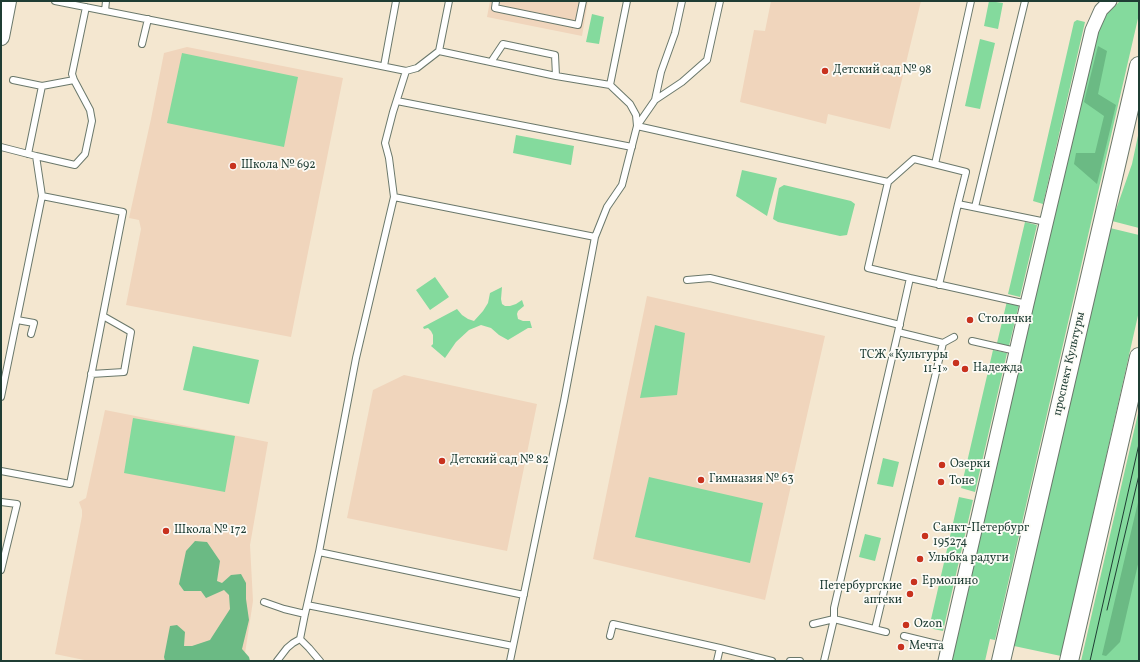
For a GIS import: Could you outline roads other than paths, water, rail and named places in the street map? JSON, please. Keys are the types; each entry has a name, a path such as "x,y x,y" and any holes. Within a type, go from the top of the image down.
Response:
{"main road":[{"name":"проспект Культуры","path":"1001,661 1134,101 1139,66"},
{"path":"1069,661 1139,357"}],"street":[{"path":"1,38 8,1"},
{"path":"945,661 1046,222 1092,30 1101,10 1110,1"}],"lane":[{"path":"55,1 406,71 417,68 439,52 449,1"},
{"path":"105,11 106,1"},
{"path":"384,66 396,1"},
{"path":"496,1 495,8 578,26 583,1"},
{"path":"610,86 627,1"},
{"path":"655,100 661,72 675,33 682,1"},
{"path":"637,126 655,100 682,82 708,60 720,1"},
{"path":"935,164 971,1"},
{"path":"975,207 1025,1"},
{"path":"1,147 75,165 85,154 92,121 90,110 72,74 86,7"},
{"path":"142,44 148,19"},
{"path":"491,62 503,44 555,55 556,76"},
{"path":"439,52 610,86 630,104 636,115 637,126 622,185 606,207 594,237 564,400 510,661"},
{"path":"277,661 287,648 300,639 319,552 356,358 394,197 389,158 385,143 392,112 406,71"},
{"path":"13,80 42,86 74,80"},
{"path":"28,154 42,86"},
{"path":"397,101 632,147"},
{"path":"637,126 888,182"},
{"path":"1,397 42,196 36,156"},
{"path":"939,285 966,172 914,159 888,182 868,268 939,285 1027,304"},
{"path":"1,471 70,484 123,212 42,196"},
{"path":"394,197 594,237"},
{"path":"958,204 1046,222"},
{"path":"687,280 710,278 900,325"},
{"path":"824,661 834,619 834,608 850,535 910,278"},
{"path":"91,374 124,372 131,332 103,316"},
{"path":"17,320 34,323 31,334"},
{"path":"898,332 943,343 954,337"},
{"path":"972,341 1016,351"},
{"path":"875,629 943,343"},
{"path":"1,502 18,504 1,570"},
{"path":"319,552 524,595"},
{"path":"264,602 305,614"},
{"path":"307,605 513,646"},
{"path":"813,624 834,619 886,632"},
{"path":"610,636 613,624 772,661"},
{"path":"904,636 948,647"},
{"path":"300,639 320,661"},
{"path":"717,661 720,648"},
{"path":"790,661 800,661"}],"tram line":[{"path":"1090,661 1139,444"},
{"path":"1107,610 1139,475"}],"place":[{"name":"Детский сад № 98","path":"825,71"},
{"name":"Школа № 692","path":"233,166"},
{"name":"Столички","path":"970,320"},
{"name":"ТСЖ «Культуры 11-1»","path":"956,363"},
{"name":"Надежда","path":"965,369"},
{"name":"Детский сад № 82","path":"442,461"},
{"name":"Озерки","path":"942,465"},
{"name":"Гимназия № 63","path":"701,480"},
{"name":"Тоне","path":"941,482"},
{"name":"Школа № 172","path":"166,531"},
{"name":"Санкт-Петербург 195274","path":"925,536"},
{"name":"Улыбка радуги","path":"920,559"},
{"name":"Ермолино","path":"914,582"},
{"name":"Петербургские аптеки","path":"910,594"},
{"name":"Ozon","path":"906,625"},
{"name":"Мечта","path":"901,647"}]}
